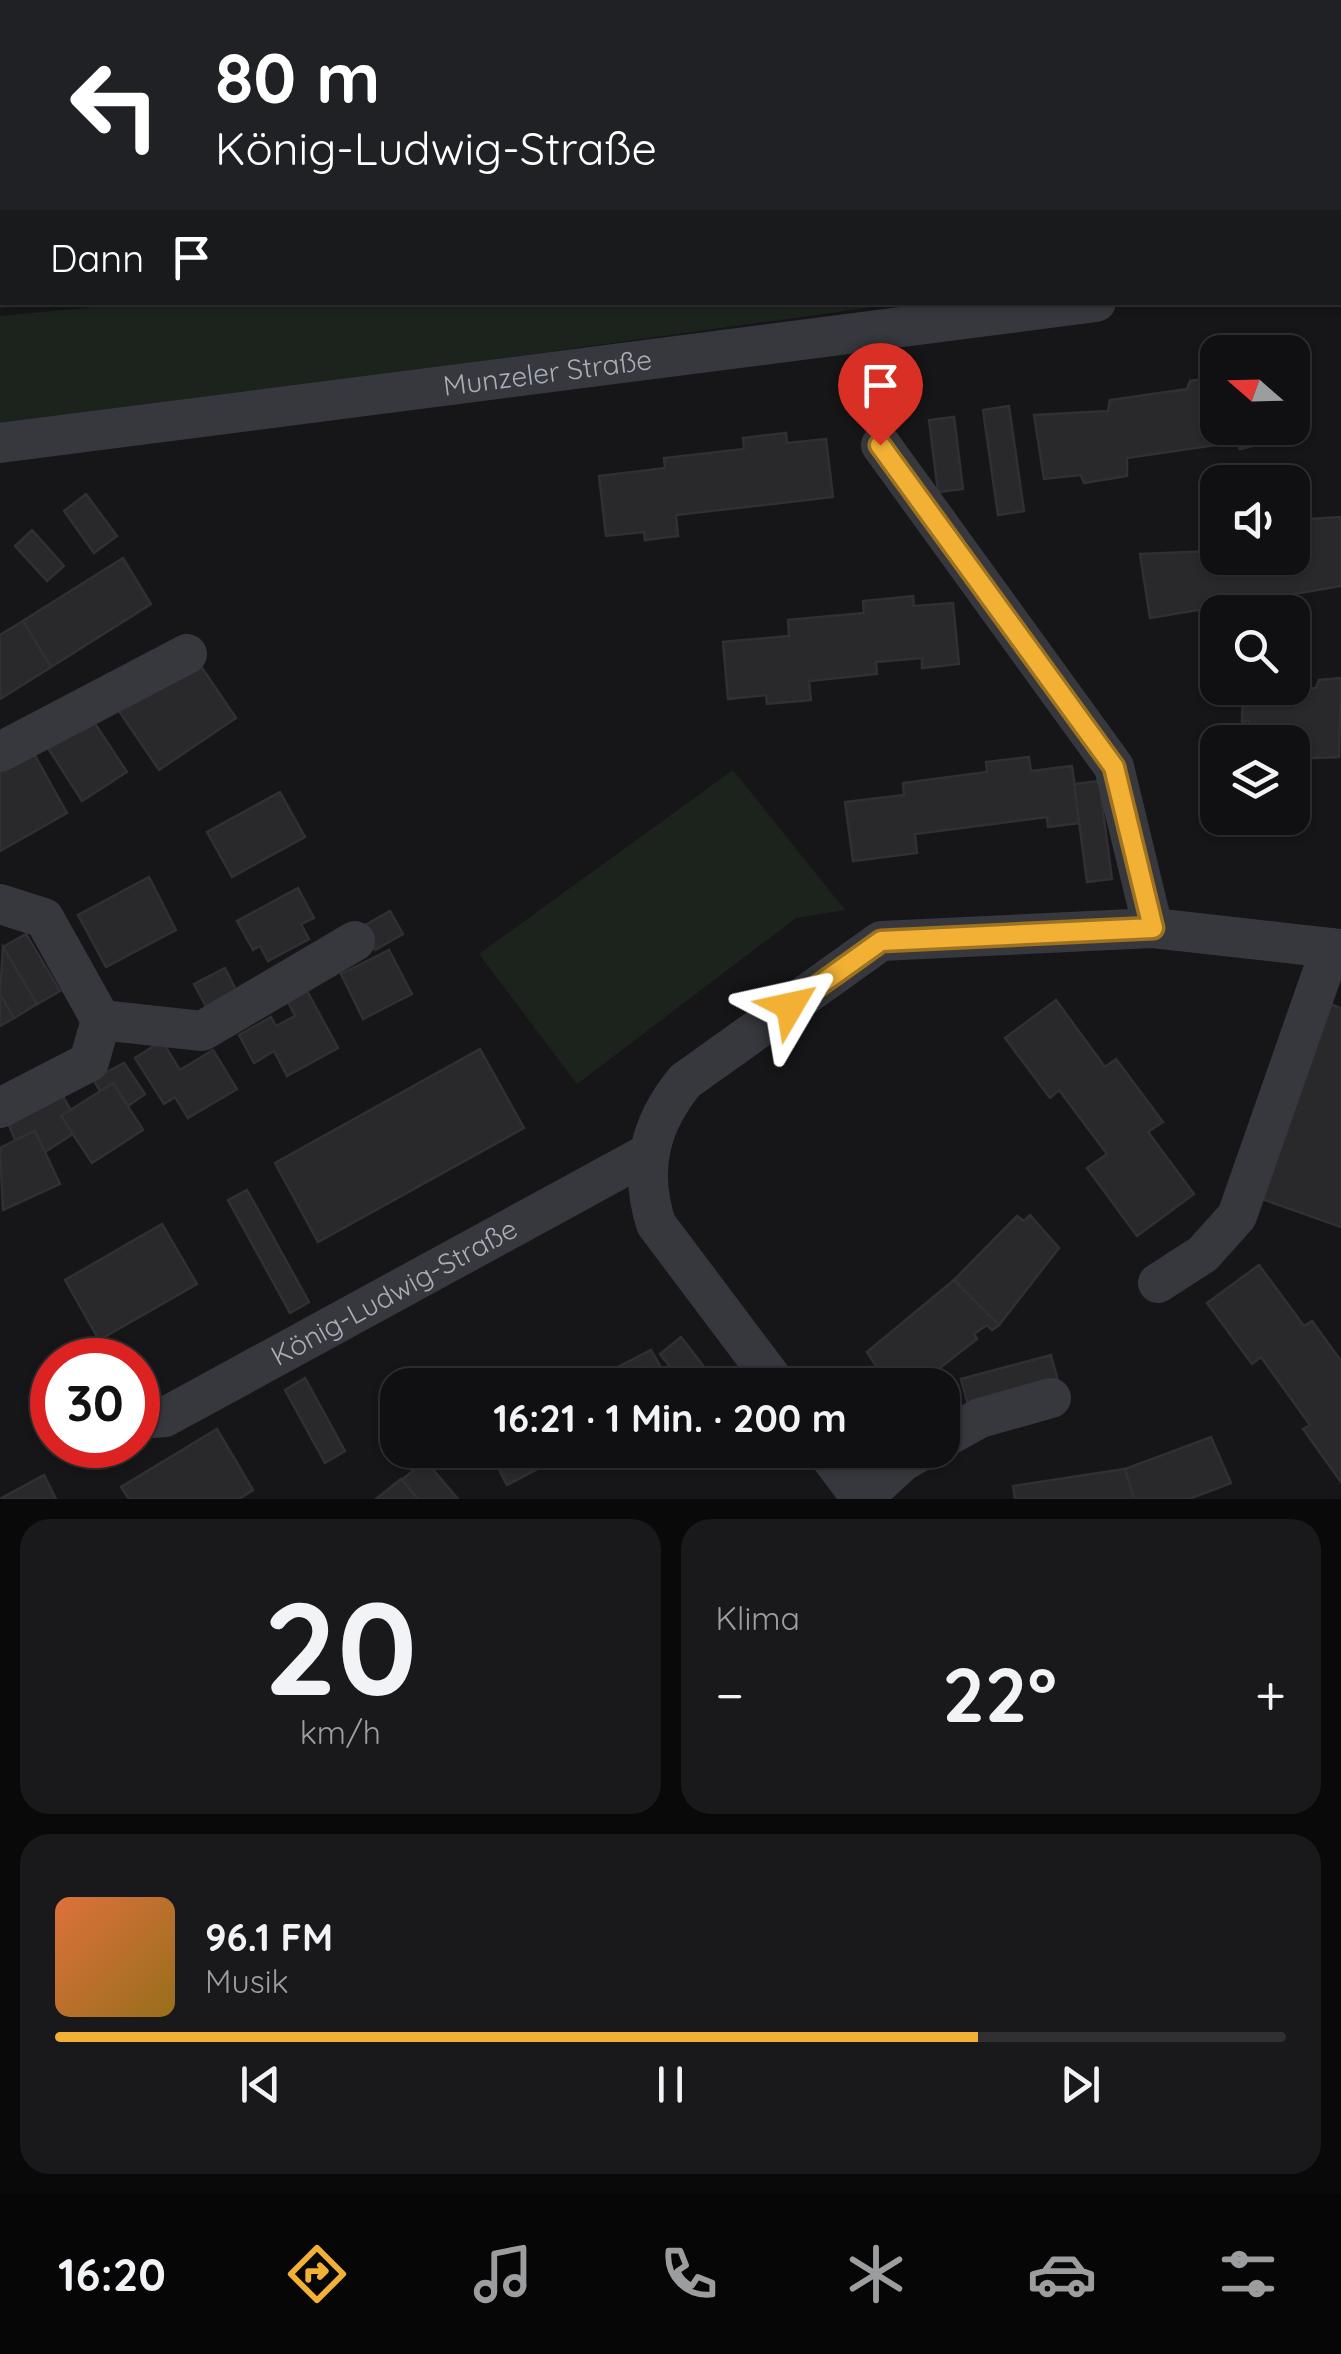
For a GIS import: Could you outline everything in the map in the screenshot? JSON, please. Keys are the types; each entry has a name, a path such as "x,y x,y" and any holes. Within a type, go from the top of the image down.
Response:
{"street":[{"name":"Munzeler Straße","path":"0,443 1073,305"},
{"path":"880,445 1114,767 1153,928"},
{"path":"0,752 186,654"},
{"path":"0,904 44,918 101,1020 90,1062 0,1108"},
{"path":"763,1368 656,1224 646,1195 647,1154 664,1108 684,1081 881,941 1153,928 1336,948 1236,1216 1204,1254 1158,1283"},
{"path":"101,1020 202,1031 356,941"},
{"name":"König-Ludwig-Straße","path":"160,1417 647,1154"},
{"path":"960,1429 980,1418 1051,1398"},
{"path":"839,1468 862,1499 896,1468"}],"shaded area":[{"path":"116,305 888,305 0,428 0,316"},
{"path":"733,770 845,910 796,918 577,1084 479,954"}],"building":[{"path":"1200,380 1200,445 1216,445 1127,458 1127,476 1084,483 1081,475 1044,479 1034,415 1108,411 1110,400 1187,389 1190,381"},
{"path":"892,382 893,408 856,410 854,383"},
{"path":"1009,406 1024,511 998,515 983,410"},
{"path":"954,417 963,489 938,492 929,420"},
{"path":"786,433 787,443 826,439 833,497 676,515 678,536 645,540 644,532 606,536 599,476 665,468 664,458 744,449 743,438"},
{"path":"86,494 117,536 94,553 64,511"},
{"path":"1341,517 1341,586 1287,595 1200,595 1200,610 1150,618 1140,554 1200,552 1200,575 1310,575 1310,519"},
{"path":"32,530 64,566 47,581 15,546"},
{"path":"123,558 151,604 51,667 23,621"},
{"path":"913,596 914,606 953,603 959,664 922,668 922,658 876,662 877,674 809,681 811,700 767,704 766,695 728,699 723,642 789,636 788,620 864,613 863,601"},
{"path":"23,621 51,667 0,699 0,635"},
{"path":"196,659 236,718 159,770 119,711"},
{"path":"1341,678 1339,757 1310,758 1310,725 1242,722 1243,705 1310,705 1310,688 1316,688 1319,680"},
{"path":"90,716 127,772 82,801 46,745"},
{"path":"33,752 67,813 0,851 0,771"},
{"path":"1029,757 1031,771 1072,766 1080,823 1048,827 1047,817 915,834 917,853 853,861 845,802 904,795 903,783 987,772 986,762"},
{"path":"1099,781 1112,879 1087,882 1074,784"},
{"path":"280,792 305,837 232,877 207,832"},
{"path":"149,877 176,930 106,967 78,915"},
{"path":"298,888 314,918 301,924 309,939 268,961 260,946 253,950 237,921"},
{"path":"390,911 403,934 375,950 362,927"},
{"path":"26,934 60,991 37,1004 3,947"},
{"path":"3,947 37,1004 14,1018 0,994"},
{"path":"389,950 412,994 363,1019 341,974"},
{"path":"225,968 238,994 208,1010 194,984"},
{"path":"306,989 338,1048 287,1076 274,1051 254,1063 239,1035 271,1017 276,1026 295,1016 287,1000"},
{"path":"0,994 14,1018 0,1026"},
{"path":"1056,1000 1105,1067 1116,1059 1163,1122 1148,1132 1194,1194 1137,1236 1087,1168 1107,1154 1059,1090 1050,1098 1005,1038"},
{"path":"1330,1004 1341,1008 1341,1227 1262,1199"},
{"path":"162,1041 180,1070 213,1050 237,1089 188,1118 175,1097 164,1104 135,1058"},
{"path":"480,1049 524,1128 318,1242 275,1163"},
{"path":"124,1063 145,1094 128,1106 113,1083 100,1091 93,1079"},
{"path":"113,1083 143,1130 92,1163 61,1116"},
{"path":"62,1095 71,1110 61,1116 73,1134 45,1152 35,1131 15,1140 9,1125"},
{"path":"35,1131 60,1184 3,1210 0,1148"},
{"path":"247,1190 309,1302 290,1313 228,1200"},
{"path":"1030,1215 1059,1248 999,1325 954,1280 1017,1216 1024,1221"},
{"path":"162,1224 197,1284 98,1338 65,1280"},
{"path":"1259,1265 1304,1326 1312,1321 1341,1361 1341,1482 1303,1429 1310,1425 1261,1357 1252,1364 1207,1303"},
{"path":"954,1280 999,1325 992,1330 987,1325 974,1334 977,1339 940,1368 877,1368 867,1352"},
{"path":"681,1337 705,1368 671,1368 660,1354"},
{"path":"651,1350 661,1368 616,1368"},
{"path":"1051,1355 1058,1381 968,1405 961,1379"},
{"path":"305,1378 345,1451 325,1463 285,1390"},
{"path":"217,1429 253,1490 239,1499 129,1499 121,1487 152,1468 160,1468 160,1463"},
{"path":"1211,1437 1231,1483 1189,1499 1134,1499 1125,1469"},
{"path":"416,1468 432,1468 458,1499 418,1499 402,1480"},
{"path":"498,1468 540,1468 507,1485"},
{"path":"1125,1469 1134,1499 1015,1499 1013,1486"},
{"path":"44,1475 56,1499 0,1499"},
{"path":"401,1479 418,1499 376,1499"}],"route":[{"path":"790,1006 881,941 1153,928 1114,767 880,445"}]}
